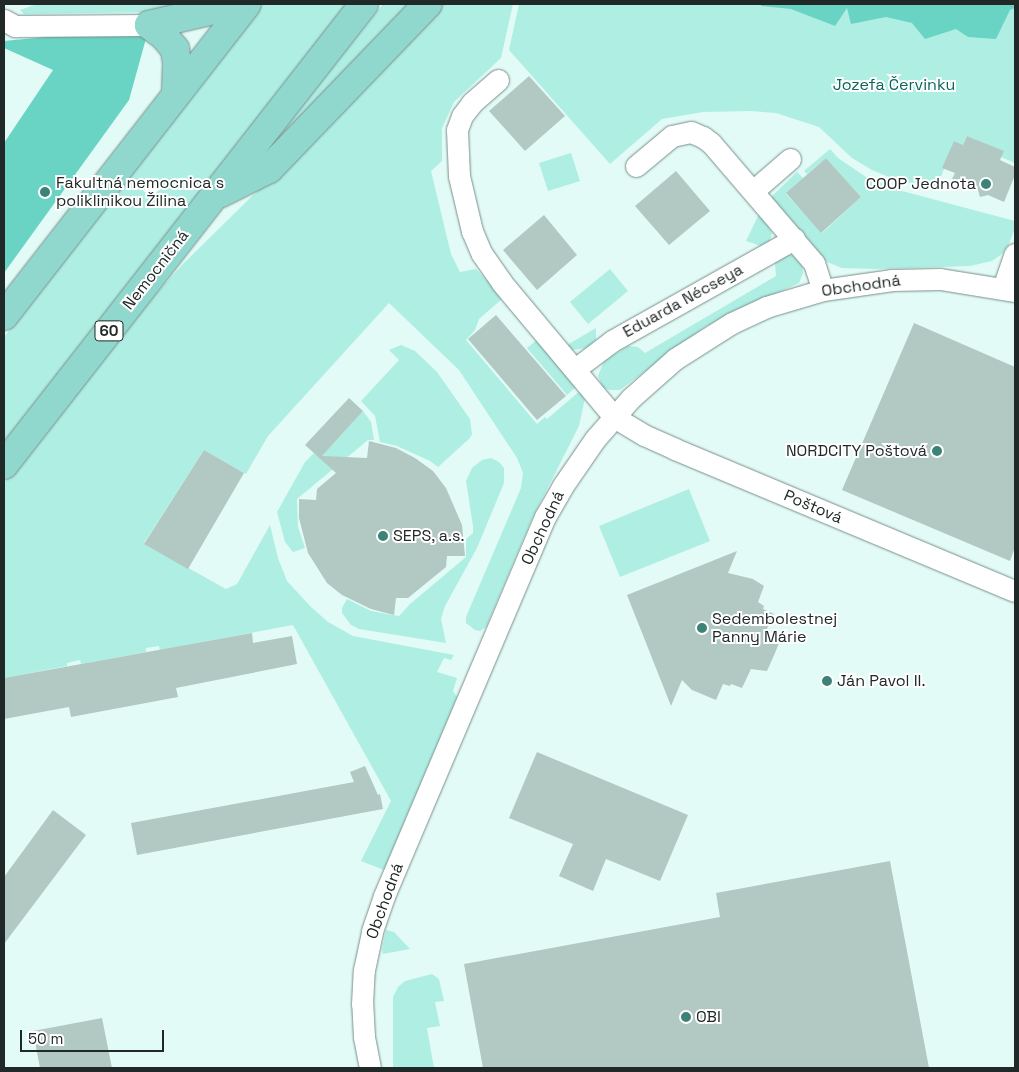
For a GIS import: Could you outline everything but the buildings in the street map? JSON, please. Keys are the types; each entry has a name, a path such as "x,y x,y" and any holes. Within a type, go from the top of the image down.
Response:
{"main road":[{"path":"149,24 214,10 224,4"},
{"path":"4,316 246,4"},
{"name":"Nemocničná","path":"4,465 364,4"},
{"path":"213,197 269,168 428,4"},
{"path":"149,24 175,49 177,64 176,92"}],"street":[{"path":"4,20 15,26 149,24"},
{"path":"498,80 462,116 457,130 457,160 463,199 482,254 502,283 614,417"},
{"path":"636,166 672,136 691,132 711,143 814,263 823,290"},
{"path":"753,191 790,159"},
{"name":"Eduarda Nécseya","path":"575,369 612,341 794,239"},
{"path":"1009,289 1015,254"},
{"name":"Obchodná","path":"370,1068 364,1037 364,970 372,931 384,896 546,517 578,463 614,417 651,379 701,341 766,307 823,290 859,283 940,279 1009,289"},
{"name":"Poštová","path":"614,417 644,435 675,449 1015,591"}],"green space":[{"path":"37,4 204,4 155,12 24,14 20,10"},
{"path":"263,4 351,4 4,445 4,337"},
{"path":"383,4 414,4 239,181"},
{"path":"438,4 513,4 501,58 454,102 442,128 442,161 431,171 451,254 460,272 476,269 503,298 479,319 475,330 466,340 537,424 545,417 547,419 581,390 585,398 579,426 532,519 486,627 480,631 475,630 466,623 466,617 521,488 523,473 517,458 459,370 389,303 268,436 246,474 204,450 144,543 226,589 237,584 270,525 278,558 287,581 328,622 353,636 454,655 451,660 444,658 437,672 457,678 453,691 457,697 384,870 361,861 391,801 293,625 160,650 159,646 146,648 146,652 81,664 80,660 67,663 67,666 4,678 4,483 142,309 184,263 293,156"},
{"name":"Jozefa Červinku","path":"519,4 1015,4 1015,163 1001,157 1003,151 967,136 963,145 954,141 938,185 930,188 899,181 872,170 852,158 819,127 776,113 750,111 703,112 662,119 610,164 509,50"},
{"path":"759,4 1015,4 1015,8 1010,10 996,39 968,37 956,29 925,39 912,23 886,17 851,24 847,8 835,26 791,9 762,6"},
{"name":"Fakultná nemocnica s poliklinikou Žilina","path":"77,34 147,35 129,100 4,273 4,143 53,70 4,48 4,41"},
{"path":"830,149 838,158 866,177 902,191 1015,221 1015,228 1008,246 1002,254 992,261 970,266 876,269 842,268 827,262 771,197 797,172 803,178 786,194 822,233 861,197 826,158 807,174 804,171"},
{"path":"571,153 580,181 548,191 539,163"},
{"path":"760,212 772,233 769,243 761,246 746,241"},
{"path":"787,254 797,257 802,264 803,273 799,283 706,326 620,390 603,388 598,376 604,361 628,346 638,347 645,353 776,276 775,263"},
{"path":"610,269 628,291 588,324 570,302"},
{"path":"596,328 596,340 587,348 572,350 567,345"},
{"path":"538,339 578,385 567,395 527,348"},
{"path":"401,345 415,351 437,372 470,419 472,434 470,438 438,467 430,461 397,446 380,442 375,416 361,401 399,360 389,350"},
{"path":"363,411 371,422 374,440 368,440 297,499 298,527 305,548 293,552 285,542 277,512 305,462 314,453 320,458"},
{"path":"491,458 499,462 504,468 504,483 477,548 445,606 441,619 446,643 359,629 351,625 342,613 342,608 347,599 371,611 399,616 410,604 466,557 466,539 473,533 473,526 466,481 472,468 482,460"},
{"path":"689,489 710,541 620,577 599,526"},
{"path":"386,930 394,932 410,949 383,954"},
{"path":"432,974 439,979 444,1001 435,1002 440,1026 427,1028 434,1068 393,1068 393,997 398,987 405,981"}],"place":[{"name":"COOP Jednota","path":"986,184"},
{"name":"Fakultná nemocnica s poliklinikou Žilina","path":"45,192"},
{"name":"NORDCITY Poštová","path":"937,451"},
{"name":"SEPS, a.s.","path":"383,536"},
{"name":"Sedembolestnej Panny Márie","path":"702,628"},
{"name":"Ján Pavol II.","path":"827,681"},
{"name":"OBI","path":"686,1017"}]}
